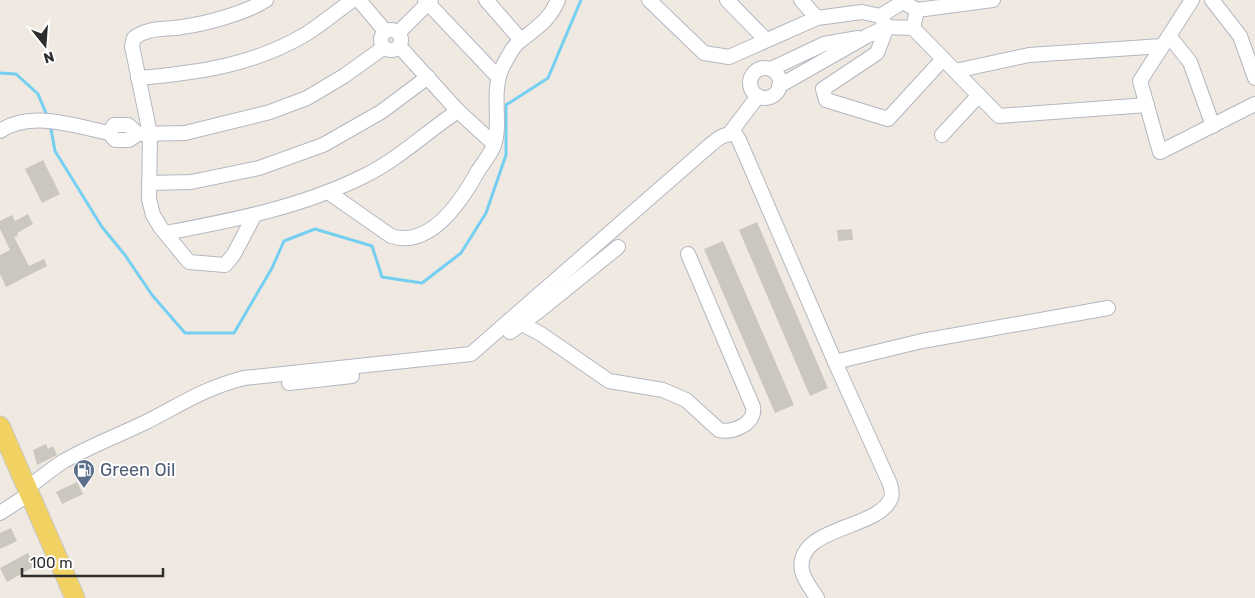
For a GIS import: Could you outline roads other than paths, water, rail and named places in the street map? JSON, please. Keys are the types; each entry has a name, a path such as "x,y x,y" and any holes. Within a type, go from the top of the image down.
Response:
{"main road":[{"path":"0,426 75,598"}],"street":[{"path":"254,216 229,262 220,266 189,262 153,215 149,199 138,78 132,46 134,38 140,33 213,21 266,0"},
{"path":"138,78 197,73 232,66 275,50 307,34 353,0"},
{"path":"359,0 458,111 494,144"},
{"path":"486,0 521,40"},
{"path":"649,0 704,53 728,57 817,18 862,12 884,22 913,28 999,116 1147,105"},
{"path":"727,0 766,40"},
{"path":"801,0 817,18"},
{"path":"866,36 824,44 771,70 758,70 750,80 753,92 758,96 771,96 779,86 866,36 884,22 903,1 917,10 993,0"},
{"path":"1192,0 1140,81 1160,152 1255,104"},
{"path":"1212,0 1240,36 1255,78"},
{"path":"0,131 30,120 61,122 109,133 114,125 128,125 144,134 184,132 270,112 307,98 344,76 384,48 390,50 394,37 428,1 498,77"},
{"path":"328,192 391,236 403,240 421,234 444,220 461,200 494,144 498,77 513,48 550,17 554,2"},
{"path":"913,28 917,10"},
{"path":"884,22 876,53 823,89 826,100 888,118 943,58"},
{"path":"955,70 1029,55 1166,41 1190,62 1213,126"},
{"path":"771,70 779,79 779,86"},
{"path":"149,183 191,182 259,168 323,145 381,112 428,77"},
{"path":"942,135 979,95"},
{"path":"0,513 76,455 144,423 208,388 244,378 471,354 701,153 722,136 730,133 758,96"},
{"path":"166,233 254,216 328,192 365,176 403,154 458,111"},
{"path":"730,133 736,135 739,140 890,484 892,496 887,507 878,513 825,536 809,548 803,558 802,572 817,598"},
{"path":"208,388 328,379 473,362 618,247"},
{"path":"520,323 541,334 609,381 663,390 686,400 719,430 733,431 751,418 754,413 753,407 688,254"},
{"path":"835,362 922,341 1108,308"}],"waterway":[{"path":"50,124 55,151 102,227 125,255 152,295 185,333 234,333 272,268 284,241 315,229 372,246 382,277 422,283 461,253 486,213 506,155 506,105 548,78 581,0"},
{"path":"0,73 16,74 38,94 48,118"}],"place":[{"name":"Green Oil","path":"84,489"}]}
